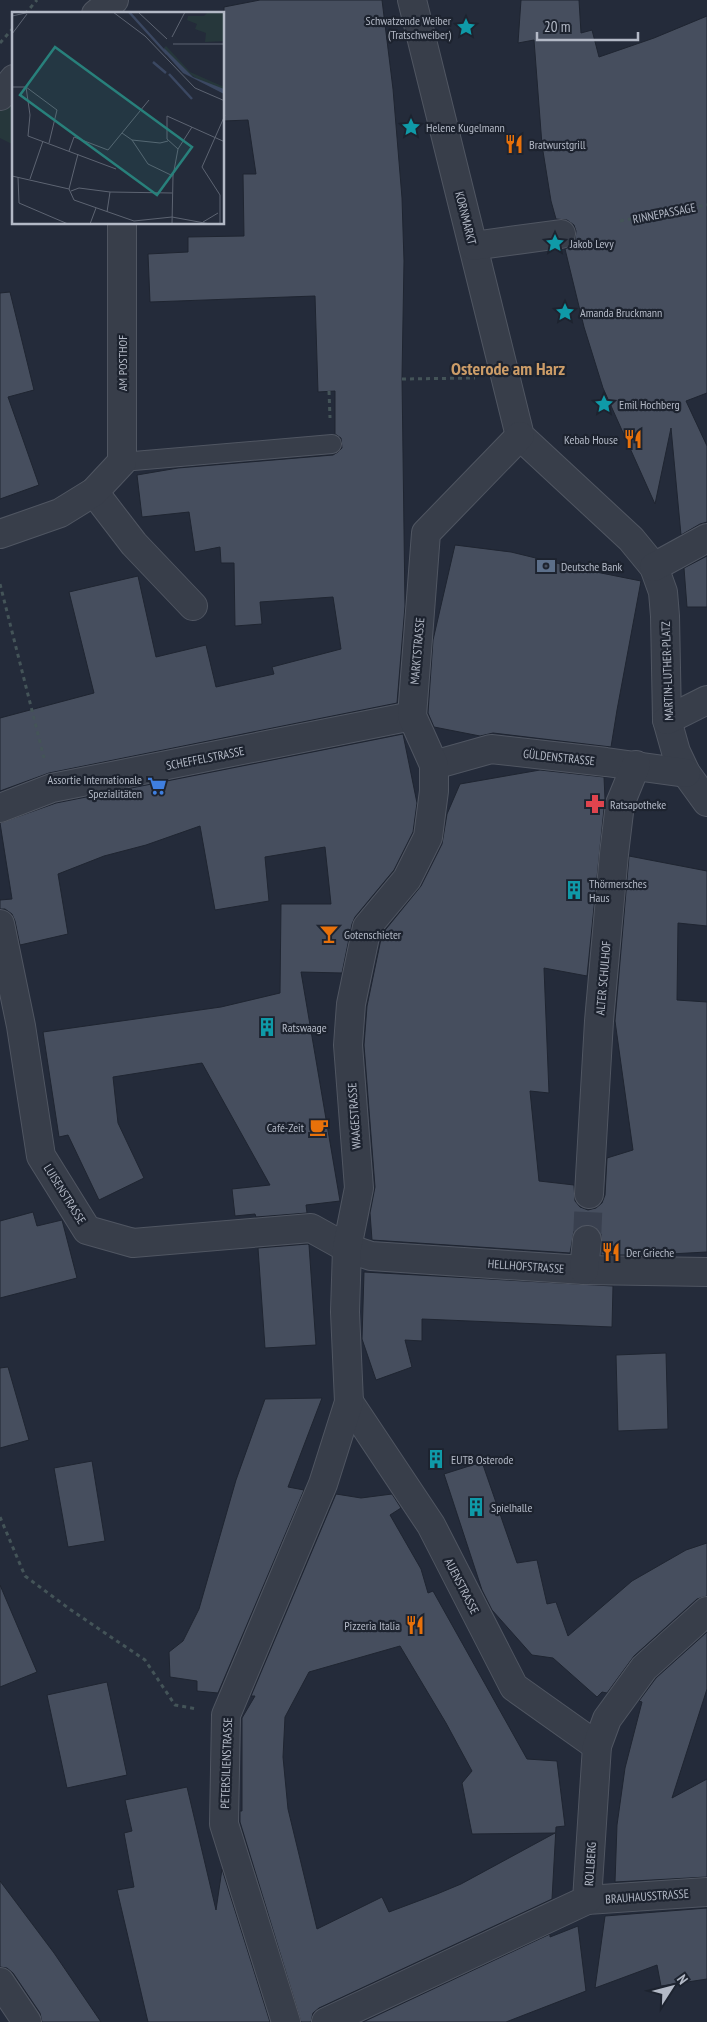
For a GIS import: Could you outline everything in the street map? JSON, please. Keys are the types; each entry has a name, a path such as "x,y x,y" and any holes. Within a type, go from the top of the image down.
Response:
{"street":[{"path":"99,12 114,0"},
{"name":"KORNMARKT","path":"412,0 520,436"},
{"path":"0,96 12,81"},
{"name":"AM POSTHOF","path":"122,225 122,462"},
{"path":"473,246 561,234"},
{"name":"MARKTSTRASSE","path":"434,765 412,716 426,533 520,436"},
{"name":"MARTIN-LUTHER-PLATZ","path":"520,436 631,539 654,567 663,592 667,720 676,752 686,773 707,802"},
{"path":"0,534 60,513 94,492 122,462"},
{"path":"94,492 134,544 192,606"},
{"path":"654,567 707,538"},
{"path":"667,720 707,700"},
{"name":"SCHEFFELSTRASSE","path":"0,808 52,788 412,716"},
{"name":"GÜLDENSTRASSE","path":"434,765 491,749 636,765 686,773"},
{"name":"WAAGESTRASSE","path":"323,1484 349,1402 345,1312 347,1248 359,1188 348,1044 351,1004 367,928 407,879 428,838 434,791 434,765"},
{"name":"ALTER SCHULHOF","path":"589,1194 599,1021 614,854 620,804 636,765"},
{"name":"LUISENSTRASSE","path":"0,924 21,1026 41,1156 87,1230 133,1243 312,1228 347,1248"},
{"path":"584,1270 587,1240"},
{"name":"HELLHOFSTRASSE","path":"347,1248 371,1256 584,1270 707,1272"},
{"name":"AUENSTRASSE","path":"349,1402 431,1525 514,1687 598,1746"},
{"name":"PETERSILIENSTRASSE","path":"286,2022 224,1824 226,1715 323,1484"},
{"name":"ROLLBERG","path":"326,2022 587,1900 598,1746 607,1719 644,1668 707,1611"},
{"name":"BRAUHAUSSTRASSE","path":"587,1900 707,1892"},
{"path":"0,1982 26,2022"}],"lane":[{"path":"122,462 332,444"}],"path":[{"path":"27,12 38,0"},
{"path":"0,43 12,29"},
{"name":"RINNEPASSAGE","path":"620,221 707,205"},
{"path":"402,379 506,377"},
{"path":"0,584 52,788"},
{"path":"0,1517 25,1576 145,1660 175,1705 226,1715"}],"shaded area":[{"path":"12,100 12,144 0,138 0,109"}],"building":[{"path":"260,0 382,0 393,89 402,198 404,261 402,377 405,606 397,703 49,773 0,791 0,718 94,693 69,592 138,576 156,657 206,645 216,687 274,674 272,667 341,649 333,597 260,602 262,624 235,626 234,563 221,563 220,547 195,552 189,512 142,517 137,475 178,468 333,455 342,448 341,438 335,434 335,391 318,392 315,296 150,302 148,254 188,252 188,237 244,236 243,174 256,174 248,120 225,121 224,7"},
{"path":"521,0 579,0 581,33 592,30 599,57 654,38 707,16 707,393 686,401 707,446 707,522 681,535 671,428 655,504 603,388 584,327 565,249 571,246 575,240 576,231 574,225 567,220 556,219 551,201 542,145 534,40 518,43"},
{"path":"10,292 34,390 8,397 39,485 0,499 0,293"},
{"path":"455,545 511,552 641,581 611,747 493,733 480,736 434,727 428,713 433,640"},
{"path":"707,556 707,607 687,607 684,568"},
{"path":"403,734 417,803 413,832 394,870 355,917 342,973 301,972 340,1201 306,1205 307,1213 256,1217 255,1214 235,1216 232,1189 270,1185 202,1063 113,1077 118,1123 144,1178 99,1200 68,1135 59,1137 43,1032 221,1007 280,993 281,904 331,904 325,847 265,857 269,901 215,910 200,826 146,845 104,856 58,874 68,934 20,945 12,914 5,909 0,909 0,900 12,899 0,823 56,803"},
{"path":"540,770 604,777 605,799 587,976 544,968 549,1093 530,1091 539,1181 574,1185 575,1201 580,1207 588,1210 596,1208 602,1203 605,1195 607,1158 633,1150 615,1021 629,856 707,871 707,926 678,923 677,1000 707,1002 707,1252 601,1255 601,1234 596,1228 588,1224 580,1226 574,1231 570,1253 372,1240 370,1213 375,1187 364,1045 367,1006 382,934 421,886 442,844 447,814 460,784"},
{"path":"33,1212 37,1226 62,1220 77,1278 0,1298 0,1221"},
{"path":"308,1244 316,1345 265,1348 258,1248"},
{"path":"364,1272 613,1286 612,1327 422,1319 422,1341 405,1340 412,1367 376,1380 362,1339"},
{"path":"666,1353 668,1429 618,1431 616,1355"},
{"path":"8,1367 29,1440 0,1448 0,1368"},
{"path":"322,1398 288,1487 304,1490 218,1693 197,1691 197,1681 170,1677 169,1652 183,1641 199,1609 236,1480 265,1399"},
{"path":"92,1461 105,1541 68,1547 54,1468"},
{"path":"482,1462 517,1563 537,1560 547,1604 556,1602 568,1636 632,1581 686,1550 707,1543 707,1596 697,1599 634,1656 607,1693 602,1692 597,1697 553,1658 532,1655 492,1610 482,1590 444,1474"},
{"path":"336,1494 361,1498 392,1494 401,1508 390,1515 421,1569 428,1593 433,1591 527,1759 557,1761 565,1826 556,1827 552,1899 319,2008 313,2013 311,2022 301,2022 240,1822 240,1811 242,1811 242,1718 255,1696 251,1696","holes":["400,1646 472,1771 462,1783 472,1834 555,1833 461,1884 437,1894 389,1912 382,1897 317,1929 288,1809 283,1757 285,1717 309,1672"]},
{"path":"0,1585 37,1672 0,1687"},
{"path":"707,1632 707,1689 672,1798 707,1779 707,1877 615,1882 617,1825 625,1768 642,1702 639,1701 656,1678"},
{"path":"107,1682 127,1775 67,1788 47,1695"},
{"path":"187,1787 216,1910 222,1869 270,2022 148,2022 117,1890 134,1887 124,1833 132,1831 125,1800"},
{"path":"0,1881 54,1953 101,2022 42,2022 40,2013 13,1973 7,1968 0,1967"},
{"path":"707,1908 707,1979 661,1986 657,1965 595,1988 605,1916"},
{"path":"578,1926 586,1991 506,2022 363,2022 550,1934 550,1937"}],"tunnel":[{"path":"587,1240 589,1194"}],"place":[{"name":"Schwatzende Weiber (Tratschweiber)","path":"466,27"},
{"name":"Helene Kugelmann","path":"411,127"},
{"name":"Bratwurstgrill","path":"514,144"},
{"name":"Jakob Levy","path":"555,243"},
{"name":"Amanda Bruckmann","path":"565,312"},
{"name":"Emil Hochberg","path":"604,404"},
{"name":"Kebab House","path":"633,439"},
{"name":"Deutsche Bank","path":"546,566"},
{"name":"Assortie Internationale Spezialitäten","path":"157,786"},
{"name":"Ratsapotheke","path":"595,804"},
{"name":"Thörmersches Haus","path":"574,890"},
{"name":"Gotenschieter","path":"329,934"},
{"name":"Ratswaage","path":"267,1027"},
{"name":"Café-Zeit","path":"319,1127"},
{"name":"Der Grieche","path":"611,1252"},
{"name":"EUTB Osterode","path":"436,1459"},
{"name":"Spielhalle","path":"476,1507"},
{"name":"Pizzeria Italia","path":"415,1625"}],"district":[{"name":"Osterode am Harz","path":"508,368"}]}
